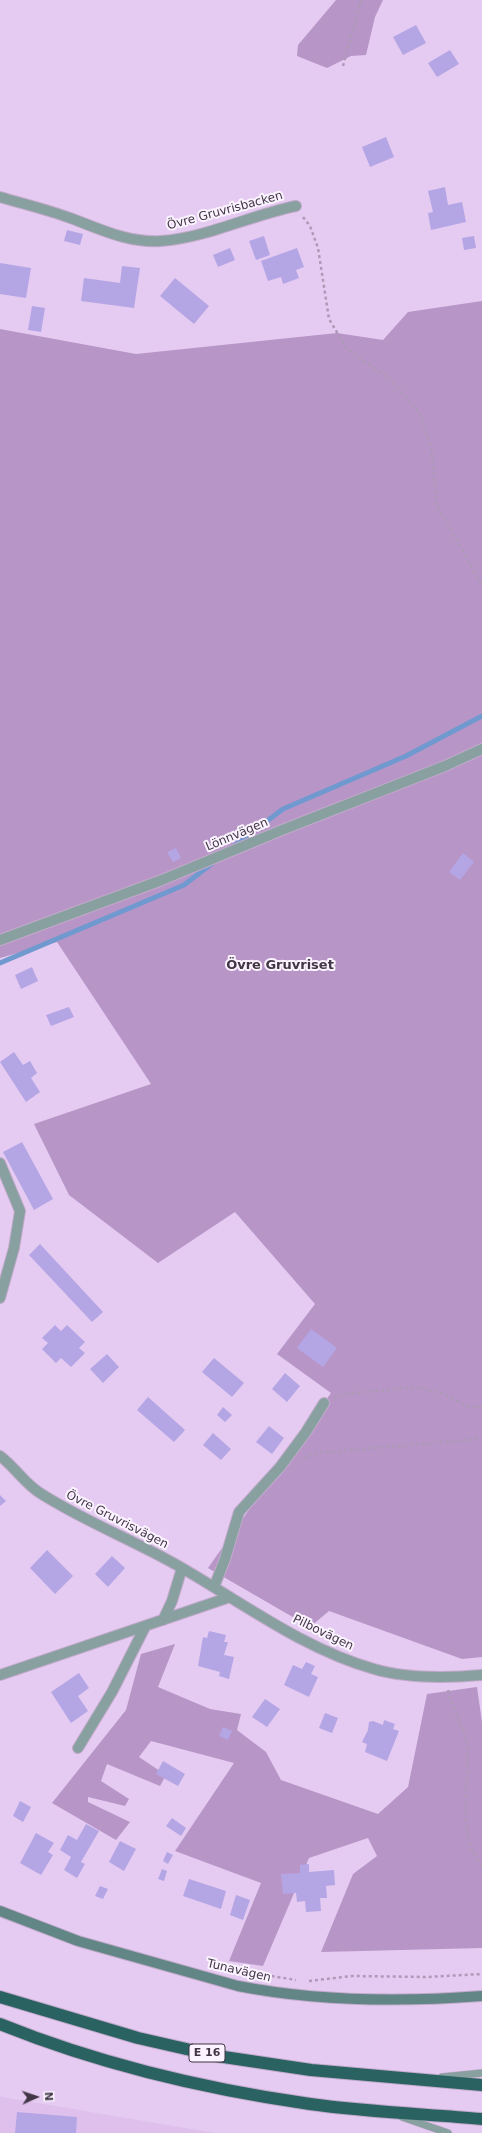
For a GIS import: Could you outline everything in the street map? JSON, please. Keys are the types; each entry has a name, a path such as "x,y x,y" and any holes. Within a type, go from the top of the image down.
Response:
{"highway":[{"name":"E 16","path":"0,1997 138,2038 217,2056 311,2070 414,2080 482,2084"},
{"path":"0,2024 63,2047 156,2074 310,2104 482,2119"}],"street":[{"name":"Övre Gruvrisbacken","path":"0,196 73,219 116,236 135,240 160,241 186,238 257,216 296,206"},
{"name":"Lönnvägen","path":"0,940 128,894 445,766 482,749"},
{"path":"0,1163 20,1211 14,1248 0,1298"},
{"path":"214,1587 225,1559 239,1512 280,1467 306,1432 324,1402"},
{"name":"Övre Gruvrisvägen","path":"0,1456 28,1484 61,1506 182,1568 230,1597"},
{"path":"164,1620 172,1601 182,1568"},
{"path":"0,1675 230,1597"},
{"name":"Pilbovägen","path":"230,1597 278,1626 348,1660 375,1670 395,1674 446,1678 482,1675"},
{"path":"78,1748 112,1692 145,1627"},
{"name":"Tunavägen","path":"0,1911 78,1941 238,1986 263,1991 402,2000 482,1996"}],"lane":[{"path":"414,2080 482,2073"},
{"path":"389,2112 448,2133"}],"path":[{"path":"343,66 361,0"},
{"path":"296,206 310,226 318,248 329,319 347,349 387,377 419,412 431,447 437,505 482,585"},
{"path":"344,1394 418,1387 445,1394 468,1407 482,1407"},
{"path":"301,1459 316,1454 469,1440 482,1436"},
{"path":"446,1678 451,1702 467,1743 468,1786 465,1828 475,1858 482,1866"},
{"path":"231,1969 300,1980"},
{"path":"307,1982 352,1976 427,1977 482,1974"}],"shaded area":[{"path":"336,0 383,0 375,17 366,55 351,56 327,68 297,56 298,45"},
{"path":"482,301 482,1657 462,1659 329,1611 310,1627 208,1568 331,1393 277,1354 315,1304 235,1212 158,1263 69,1195 34,1124 151,1084 57,942 0,958 0,329 136,354 337,333 383,340 408,312"},
{"path":"175,1644 158,1687 210,1709 241,1714 237,1730 266,1752 281,1780 378,1814 408,1787 427,1694 477,1687 482,1722 482,1948 321,1952 353,1874 377,1856 368,1838 309,1858 263,1966 229,1961 261,1883 175,1851 234,1763 151,1741 139,1757 166,1775 160,1786 107,1764 101,1781 129,1799 125,1806 88,1797 88,1802 130,1822 116,1840 52,1803 126,1710 141,1654"},
{"path":"0,2096 2,2097 215,2133 0,2133"}],"building":[{"path":"416,25 426,43 403,55 393,37"},
{"path":"450,50 459,64 437,77 428,63"},
{"path":"386,137 394,157 370,167 362,147"},
{"path":"445,187 448,205 462,202 466,222 431,230 428,213 433,212 428,191"},
{"path":"67,230 83,234 80,245 64,241"},
{"path":"264,236 270,255 256,260 249,241"},
{"path":"474,236 476,248 464,250 462,238"},
{"path":"230,248 235,260 218,267 213,255"},
{"path":"297,248 304,267 296,270 299,278 283,284 281,277 268,281 261,261"},
{"path":"0,263 31,268 26,298 0,294"},
{"path":"122,266 140,268 134,308 81,301 84,278 120,283"},
{"path":"175,278 209,306 194,324 160,296"},
{"path":"32,306 45,308 41,332 28,330"},
{"path":"176,848 181,858 173,862 167,852"},
{"path":"463,853 474,862 460,880 449,872"},
{"path":"32,967 38,981 21,989 15,975"},
{"path":"69,1007 74,1017 51,1026 46,1015"},
{"path":"14,1052 23,1065 30,1061 37,1073 31,1078 40,1092 26,1102 0,1062"},
{"path":"22,1142 53,1199 34,1210 3,1152"},
{"path":"40,1244 103,1312 92,1322 29,1255"},
{"path":"55,1325 61,1331 67,1325 85,1342 79,1348 85,1353 71,1367 61,1358 56,1363 42,1349 48,1343 42,1338"},
{"path":"311,1329 337,1348 323,1367 297,1348"},
{"path":"107,1354 119,1367 103,1383 90,1369"},
{"path":"214,1358 244,1383 232,1397 202,1372"},
{"path":"285,1373 300,1386 287,1402 272,1389"},
{"path":"148,1397 185,1430 174,1442 137,1410"},
{"path":"223,1407 232,1415 225,1422 217,1415"},
{"path":"269,1426 284,1438 272,1454 256,1442"},
{"path":"213,1433 231,1449 221,1460 203,1445"},
{"path":"0,1495 6,1501 0,1506"},
{"path":"47,1550 73,1576 55,1594 30,1568"},
{"path":"112,1556 125,1568 108,1587 95,1574"},
{"path":"209,1631 226,1635 224,1642 228,1642 224,1655 234,1657 229,1679 219,1676 220,1672 198,1666 203,1637 207,1638"},
{"path":"306,1662 315,1666 311,1674 318,1677 309,1697 284,1685 293,1665 302,1669"},
{"path":"79,1673 89,1688 78,1696 88,1711 71,1723 51,1692"},
{"path":"265,1699 280,1709 267,1727 252,1717"},
{"path":"325,1713 338,1718 332,1733 319,1728"},
{"path":"384,1720 395,1724 393,1729 399,1731 387,1761 365,1752 367,1744 362,1742 368,1730 369,1722 373,1721 383,1725"},
{"path":"223,1727 232,1731 228,1740 219,1736"},
{"path":"163,1761 185,1774 178,1786 156,1774"},
{"path":"20,1801 31,1807 23,1822 13,1816"},
{"path":"172,1818 186,1828 181,1836 166,1826"},
{"path":"86,1824 99,1831 81,1862 85,1864 77,1878 64,1870 71,1857 60,1850 68,1835 77,1840"},
{"path":"36,1833 54,1843 48,1852 53,1855 41,1875 20,1863"},
{"path":"120,1841 136,1849 124,1871 109,1862"},
{"path":"167,1852 173,1855 168,1864 163,1861"},
{"path":"309,1864 309,1872 334,1870 335,1885 326,1886 327,1898 320,1898 321,1911 306,1912 305,1901 297,1902 296,1893 283,1894 281,1874 300,1873 300,1865"},
{"path":"162,1869 167,1871 164,1881 158,1879"},
{"path":"189,1879 226,1891 221,1909 183,1896"},
{"path":"100,1886 108,1889 103,1899 95,1896"},
{"path":"236,1895 250,1900 243,1920 230,1915"},
{"path":"17,2112 77,2117 76,2133 15,2133"}],"waterway":[{"path":"234,846 283,809 406,756 482,716"},
{"path":"0,963 184,885 214,862"}],"district":[{"name":"Övre Gruvriset","path":"280,966"}]}
